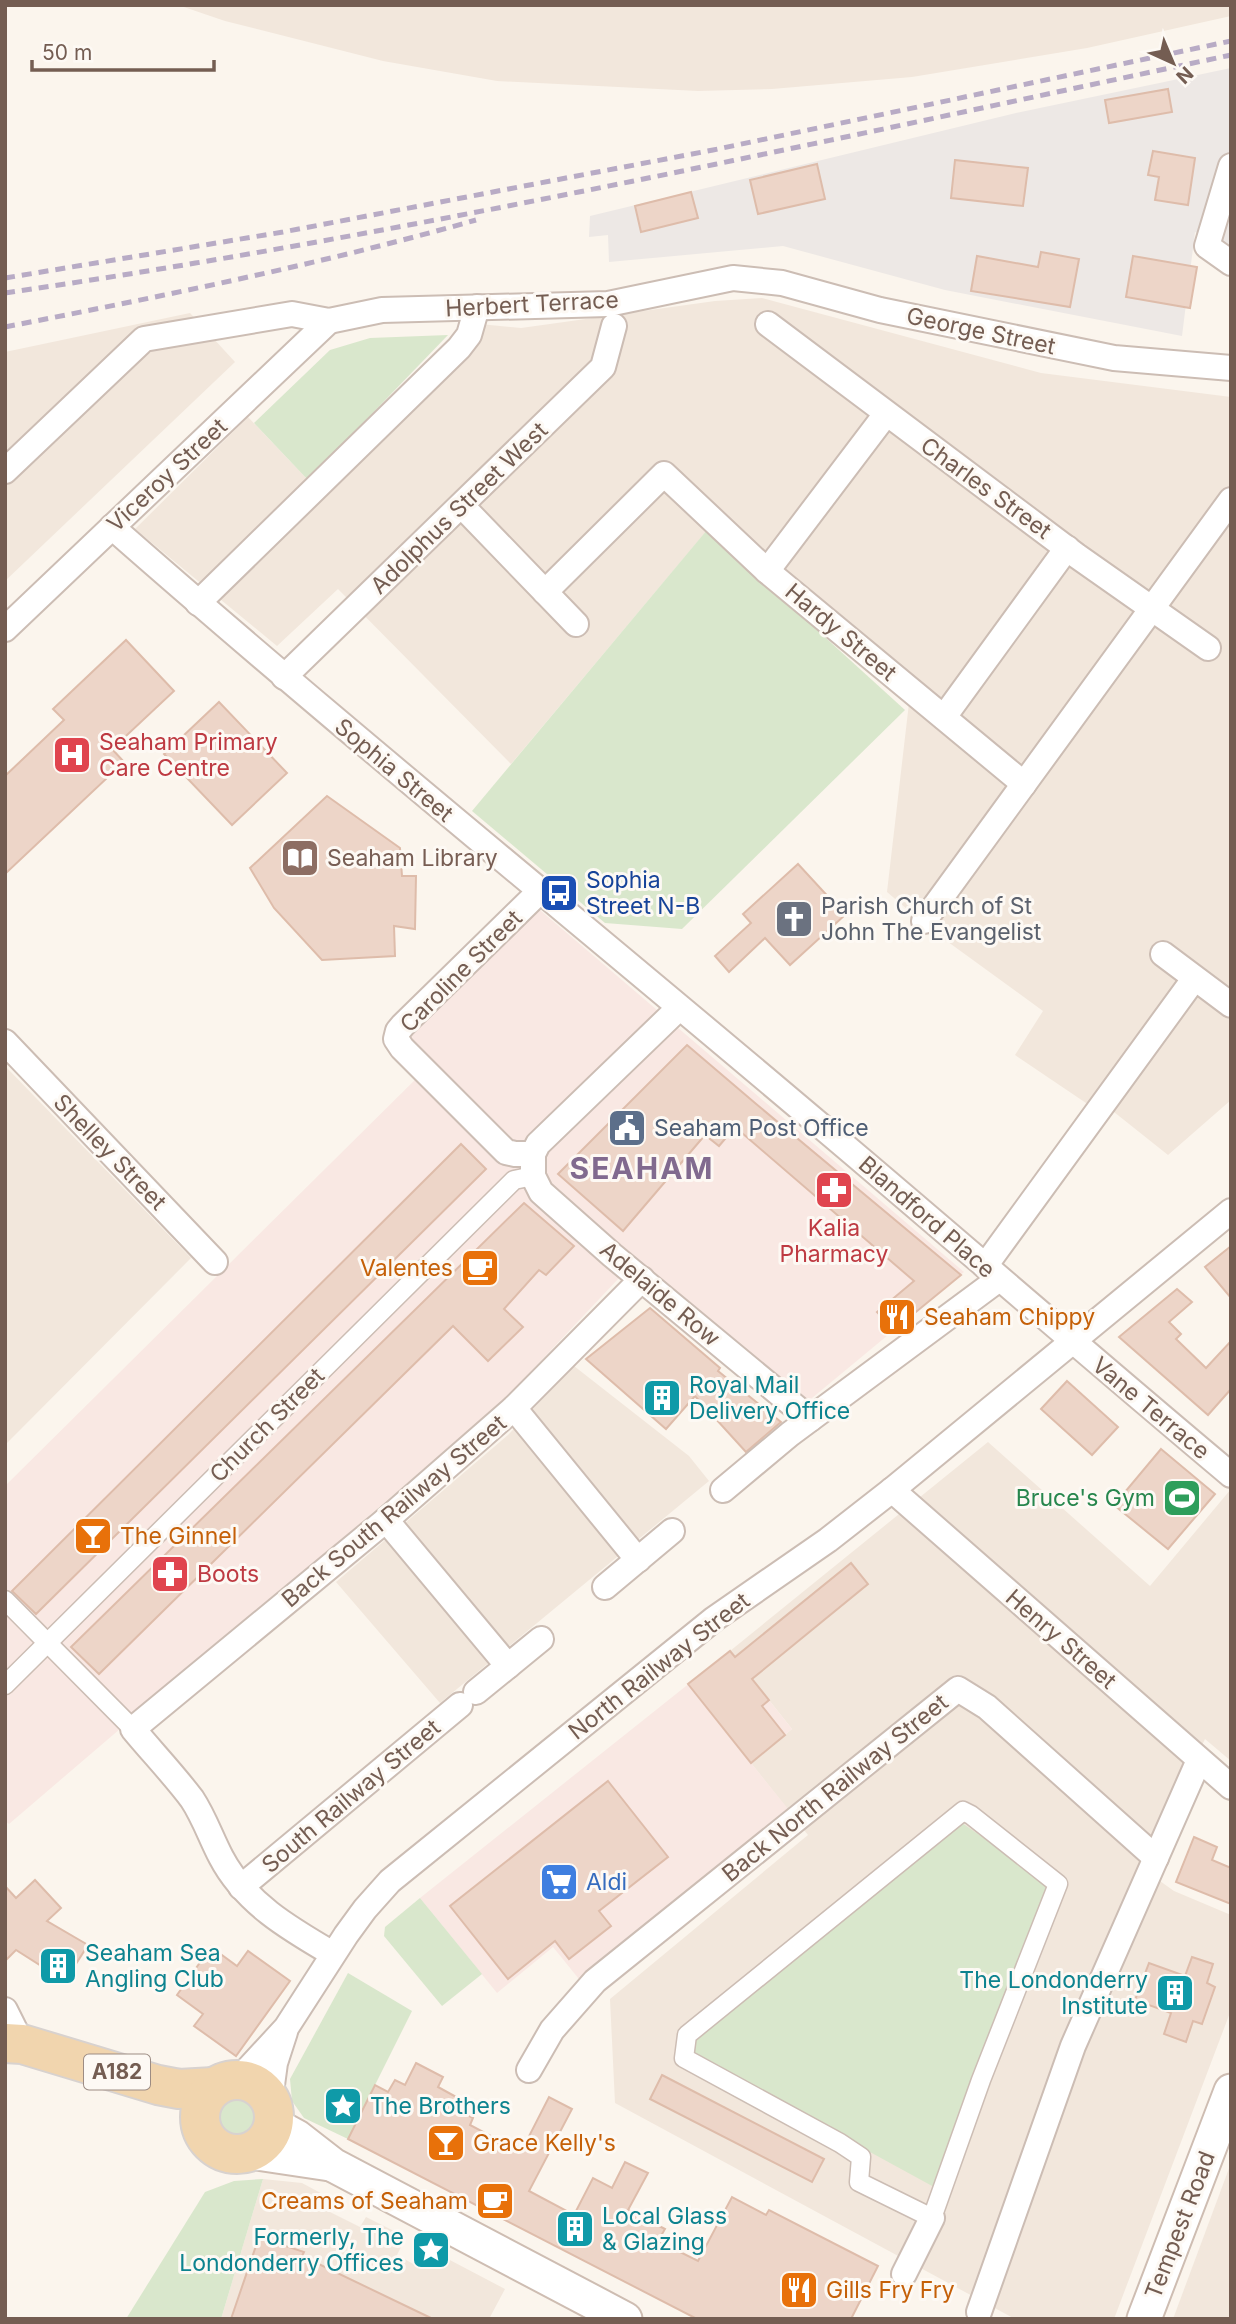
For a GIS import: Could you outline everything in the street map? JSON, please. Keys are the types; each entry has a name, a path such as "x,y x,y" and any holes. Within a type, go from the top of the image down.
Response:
{"main road":[{"name":"A182","path":"11,2049 179,2089 226,2084"},
{"name":"A182","path":"11,2049 201,2130"},
{"path":"251,2082 262,2090 264,2125 239,2155 215,2148 201,2130 200,2107 205,2096 226,2084 251,2082"},
{"name":"Tempest Road","path":"1144,2319 1231,2091"},
{"path":"264,2125 297,2137 333,2165 625,2319"}],"street":[{"path":"1231,166 1207,246 1231,263"},
{"name":"Herbert Terrace","path":"329,321 382,310 608,304 733,278"},
{"name":"George Street","path":"733,278 782,282 880,310 1114,358 1231,368"},
{"path":"198,603 459,348 469,335 477,307"},
{"path":"5,471 144,339 292,314 329,321"},
{"name":"Viceroy Street","path":"5,629 329,321"},
{"name":"Charles Street","path":"768,324 1151,610 1208,648"},
{"name":"Adolphus Street West","path":"284,677 603,367 614,326"},
{"path":"767,571 886,414"},
{"name":"Hardy Street","path":"545,592 664,474 767,571 1024,784"},
{"path":"924,921 1231,500"},
{"path":"462,506 576,624"},
{"name":"Sophia Street","path":"112,527 284,677 680,1008"},
{"path":"943,717 1067,548"},
{"name":"Caroline Street","path":"533,1165 515,1154 506,1152 396,1039 403,1025 540,891"},
{"path":"1163,954 1231,1005"},
{"path":"723,1490 992,1272 1194,979"},
{"name":"Church Street","path":"5,1685 514,1180 533,1165 538,1144 680,1008"},
{"name":"Blandford Place","path":"680,1008 1045,1318"},
{"name":"Shelley Street","path":"5,1042 215,1262"},
{"name":"Adelaide Row","path":"533,1165 541,1192 810,1419"},
{"name":"North Railway Street","path":"226,2084 286,2028 333,1954 365,1909 390,1881 713,1619 828,1541 1231,1211"},
{"name":"Back South Railway Street","path":"133,1729 386,1520 514,1408 642,1279"},
{"name":"Vane Terrace","path":"1045,1318 1231,1475"},
{"path":"514,1408 638,1560"},
{"name":"Henry Street","path":"892,1490 1231,1787"},
{"path":"386,1520 508,1666"},
{"path":"605,1587 673,1531"},
{"path":"5,1600 133,1729 192,1800 222,1858 241,1886 262,1908 289,1928 333,1954"},
{"name":"South Railway Street","path":"241,1886 541,1639"},
{"name":"Back North Railway Street","path":"530,2070 552,2029 595,1981 958,1689 987,1707 1156,1858"},
{"path":"979,2312 1073,2046 1199,1760"},
{"path":"904,2274 932,2218 981,2080 1058,1884 971,1815 962,1811 687,2035 684,2058 840,2143 861,2157 859,2182 932,2218"},
{"path":"5,2010 11,2049"},
{"name":"North Railway Street","path":"264,2125 275,2063 286,2028"}],"shaded area":[{"path":"178,5 1231,5 1231,16 1087,48 912,77 772,89 698,91 497,81 383,61 225,21"},
{"path":"1231,68 1231,246 1195,232 1182,336 945,290 783,246 609,262 608,235 589,237 590,216 1016,113"},
{"path":"762,298 1041,373 1231,397 1231,1100 1168,1155 1114,1112 1086,1103 1015,1055 1043,1011 933,931 887,892 909,703 709,528 511,764 338,589 277,646 135,529 248,417 308,480 480,324 521,328 715,301"},
{"path":"190,313 235,362 5,581 5,352"},
{"path":"534,905 964,1272 806,1403 635,1261 503,1401 9,1824 5,1821 5,1486 430,1065 399,1034"},
{"path":"5,1066 191,1258 5,1445"},
{"path":"574,1366 689,1456 709,1481 440,1703 336,1582 508,1435"},
{"path":"988,1442 1150,1586 1231,1489 1231,1761 1205,1739 1143,1869 1174,1891 1231,1915 1231,2010 1114,2319 1015,2319 615,2103 610,1999 808,1835 751,1763 792,1729 730,1651"},
{"path":"730,1651 792,1729 751,1763 793,1815 583,1984 553,1947 497,1993 420,1898"},
{"path":"1231,2163 1231,2319 1173,2319"},
{"path":"263,2179 302,2183 330,2198 324,2209 360,2227 366,2217 406,2237 397,2255 417,2266 427,2248 505,2289 489,2319 221,2319"}],"green space":[{"path":"448,335 308,480 254,423 330,350 370,338"},
{"path":"707,530 905,710 682,929 605,923 472,811"},
{"path":"962,1823 1050,1884 934,2187 689,2053 690,2038"},
{"path":"420,1898 482,1974 442,2006 384,1936 385,1927"},
{"path":"348,1973 412,2011 348,2139 304,2118 292,2101 290,2079"},
{"path":"235,2096 250,2102 256,2117 250,2132 235,2138 220,2132 214,2117 220,2102"},
{"path":"263,2179 221,2319 126,2319 205,2192 234,2181"}],"building":[{"path":"1168,89 1172,112 1109,123 1105,100"},
{"path":"1153,151 1195,158 1188,205 1155,200 1159,177 1148,175"},
{"path":"955,160 1028,168 1023,206 951,198"},
{"path":"817,164 825,199 758,214 750,180"},
{"path":"691,192 698,218 641,232 635,206"},
{"path":"1041,252 1079,259 1070,307 971,291 977,256 1038,267"},
{"path":"1133,256 1197,267 1190,308 1126,297"},
{"name":"Seaham Primary Care Centre","path":"126,640 174,691 112,749 124,762 5,874 5,776 64,720 53,709"},
{"path":"219,702 287,773 232,825 164,754"},
{"path":"327,796 400,848 402,876 416,876 415,929 394,926 395,956 322,960 274,908 250,868"},
{"name":"Parish Church of St John The Evangelist","path":"798,864 845,915 790,965 765,938 729,972 715,956 751,923 743,914"},
{"path":"687,1045 961,1275 894,1330 877,1312 914,1281 735,1127 719,1146 705,1135 623,1231 558,1174"},
{"path":"461,1144 486,1169 36,1614 12,1591"},
{"path":"524,1203 574,1246 546,1275 539,1270 504,1309 523,1327 488,1361 453,1326 99,1674 71,1647"},
{"path":"1231,1246 1231,1298 1205,1267"},
{"path":"1177,1289 1192,1302 1169,1322 1181,1334 1176,1339 1206,1368 1231,1341 1231,1389 1208,1415 1119,1337"},
{"name":"Royal Mail Delivery Office","path":"650,1308 720,1368 718,1371 781,1422 746,1452 695,1396 666,1429 586,1359"},
{"path":"1067,1381 1118,1427 1092,1455 1041,1409"},
{"path":"1161,1449 1215,1494 1168,1549 1114,1505"},
{"path":"851,1563 868,1584 752,1679 769,1700 762,1706 785,1735 751,1763 688,1684 730,1651 735,1657"},
{"name":"Aldi","path":"608,1781 668,1857 599,1911 611,1926 569,1959 555,1941 508,1979 450,1906"},
{"path":"1194,1837 1217,1847 1212,1860 1231,1868 1231,1904 1176,1882"},
{"path":"35,1880 61,1908 47,1921 88,1945 65,1981 16,1950 5,1961 5,1886 16,1898"},
{"path":"211,1947 237,1966 248,1951 290,1981 236,2056 194,2026 203,2014 177,1995"},
{"name":"The Londonderry Institute","path":"1192,1957 1213,1964 1207,1983 1215,1987 1202,2024 1193,2021 1186,2042 1164,2034 1171,2013 1135,2000 1149,1963 1185,1976"},
{"path":"416,2063 443,2077 438,2087 458,2098 453,2107 473,2118 470,2125 521,2152 549,2097 572,2109 529,2191 574,2215 593,2178 612,2188 625,2162 648,2173 628,2210 665,2229 658,2241 698,2261 732,2197 766,2215 769,2210 878,2266 851,2319 697,2319 348,2139 375,2085 388,2092 395,2080 405,2085"},
{"path":"662,2075 824,2159 812,2182 650,2099"},
{"path":"259,2237 304,2252 302,2256 433,2319 231,2319"}],"railway":[{"path":"5,278 283,232 713,150 1231,41"},
{"path":"5,293 313,243 467,214 1231,55"},
{"path":"5,327 301,265 476,220"}],"place":[{"name":"Seaham Primary Care Centre","path":"72,755"},
{"name":"Seaham Library","path":"300,858"},
{"name":"Sophia Street N-B","path":"559,893"},
{"name":"Parish Church of St John The Evangelist","path":"794,919"},
{"name":"Seaham Post Office","path":"627,1128"},
{"name":"Kalia Pharmacy","path":"834,1190"},
{"name":"Valentes","path":"480,1268"},
{"name":"Seaham Chippy","path":"897,1317"},
{"name":"Royal Mail Delivery Office","path":"662,1398"},
{"name":"Bruce's Gym","path":"1182,1498"},
{"name":"The Ginnel","path":"93,1536"},
{"name":"Boots","path":"170,1574"},
{"name":"Aldi","path":"559,1882"},
{"name":"Seaham Sea Angling Club","path":"58,1966"},
{"name":"The Londonderry Institute","path":"1175,1993"},
{"name":"The Brothers","path":"343,2106"},
{"name":"Grace Kelly's","path":"446,2143"},
{"name":"Creams of Seaham","path":"495,2201"},
{"name":"Local Glass & Glazing","path":"575,2229"},
{"name":"Formerly, The Londonderry Offices","path":"431,2250"},
{"name":"Gills Fry Fry","path":"799,2290"}],"district":[{"name":"SEAHAM","path":"642,1169"}]}
